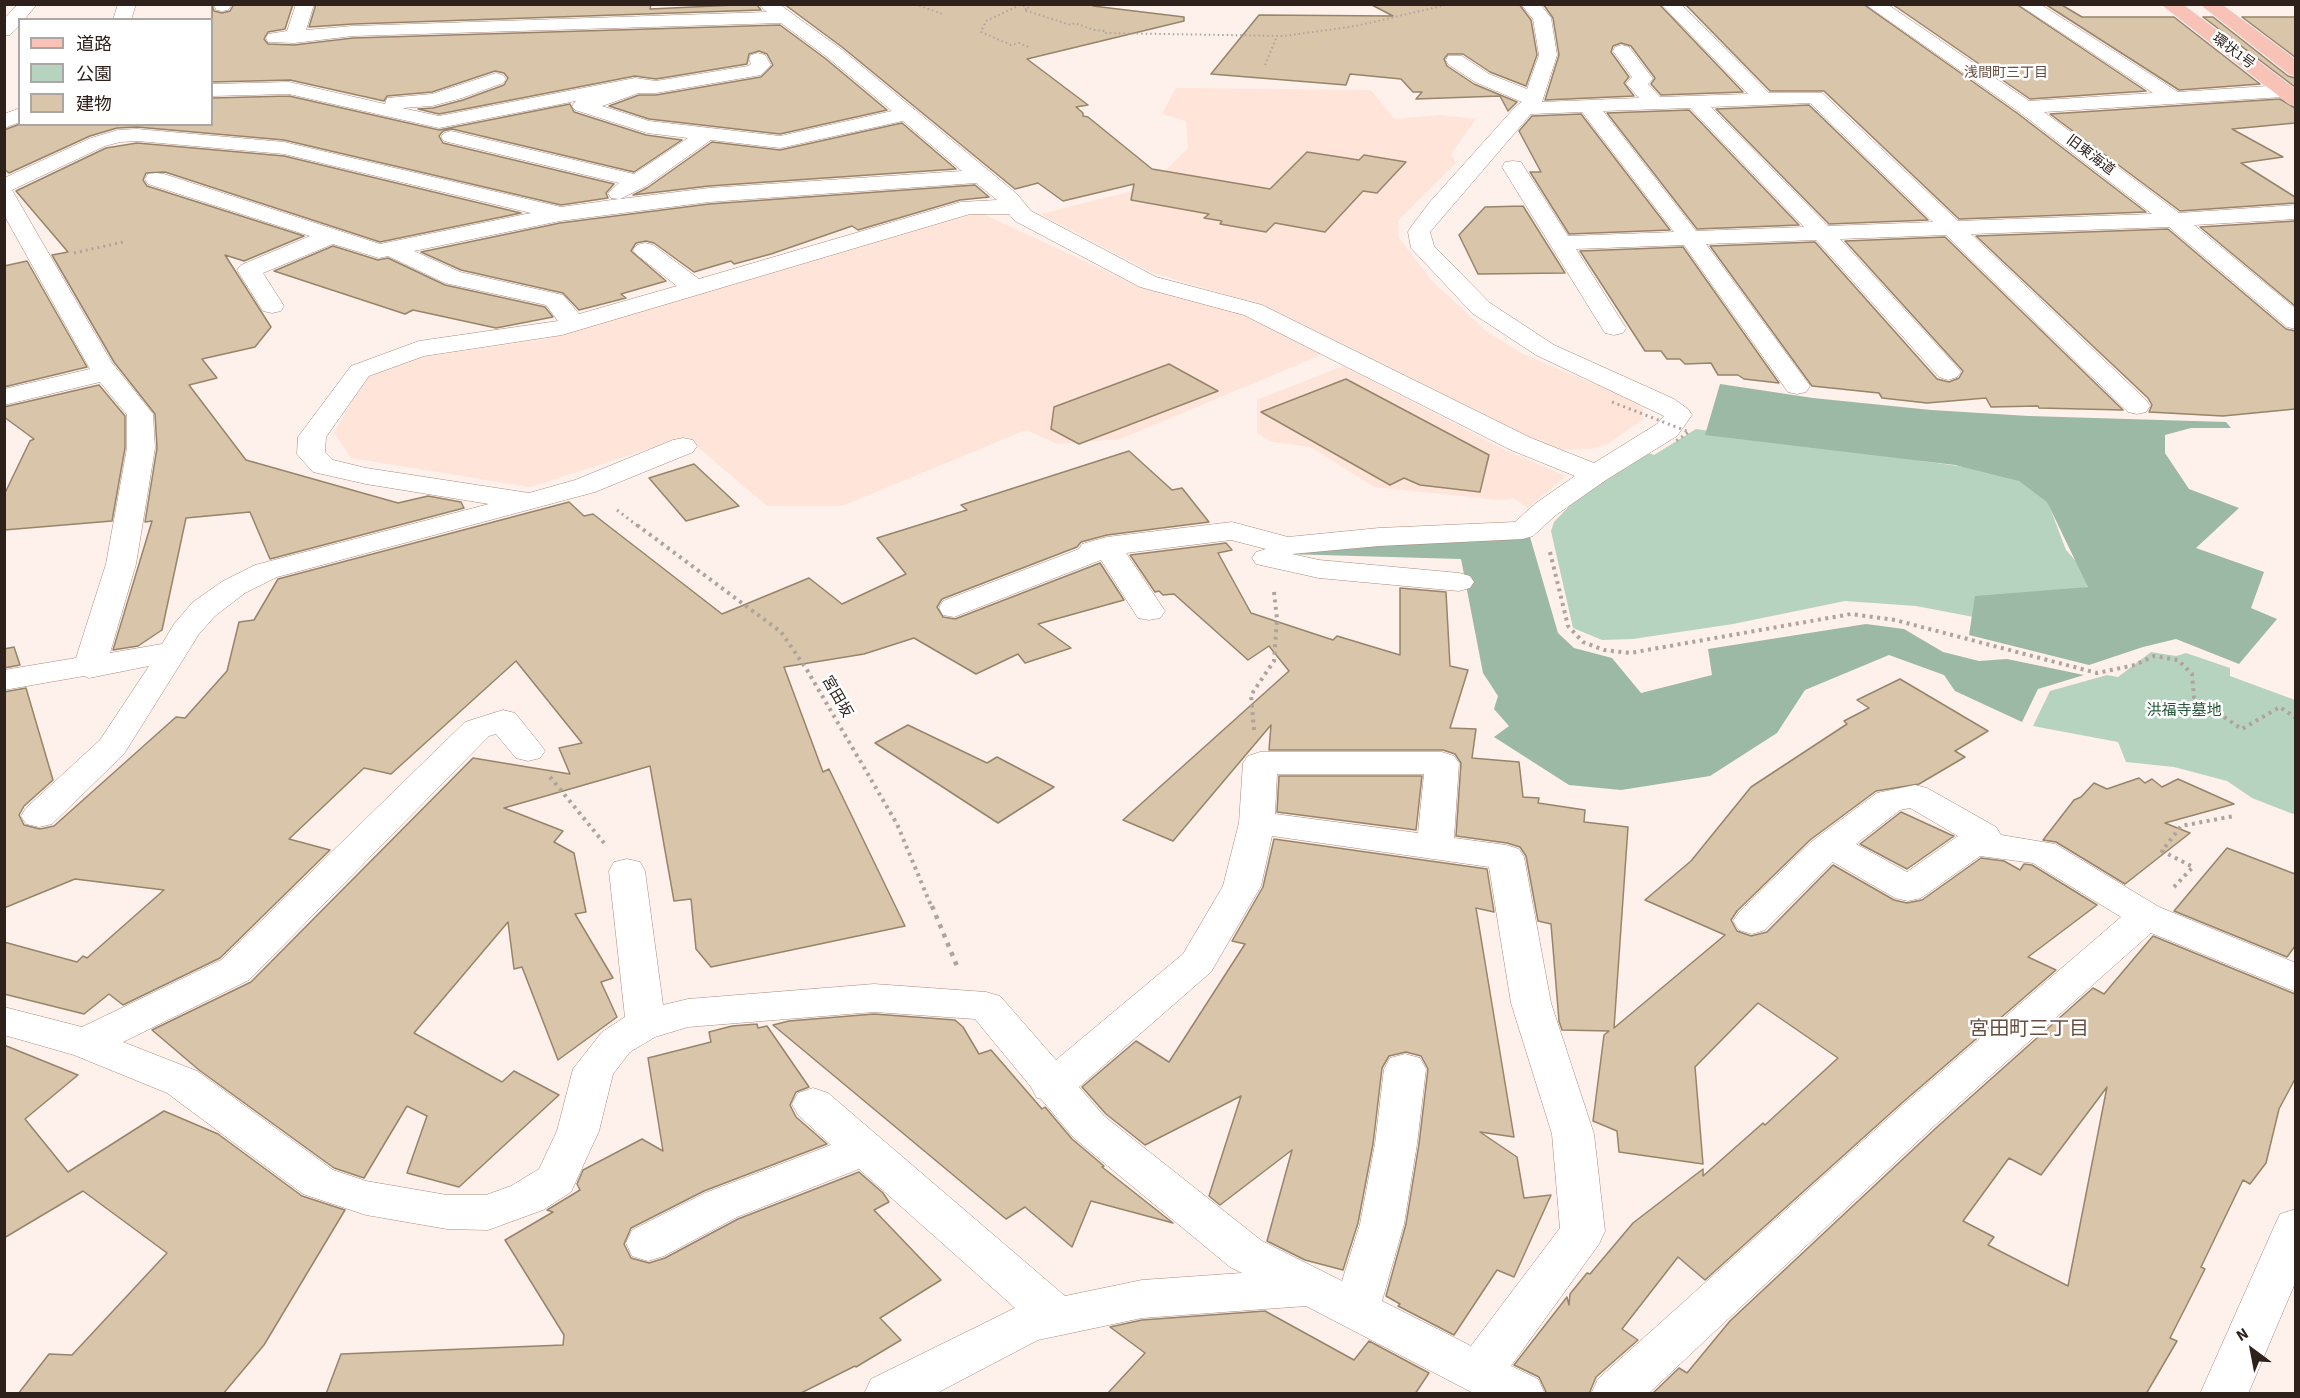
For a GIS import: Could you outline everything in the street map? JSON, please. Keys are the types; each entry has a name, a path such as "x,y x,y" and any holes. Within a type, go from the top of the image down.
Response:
{"main road":[{"name":"環状1号","path":"2170,4 2289,95"},
{"name":"環状1号","path":"2209,4 2295,70"}],"street":[{"path":"294,37 305,4"},
{"path":"767,4 834,53 1009,199 1012,207 1023,216 1148,282 1253,310 1521,444 1596,474"},
{"path":"954,608 1090,555 1093,550 1107,546 1232,531 1287,546 1379,537 1523,530 1596,474 1667,430 1679,415 1665,405 1545,350 1481,308 1423,248 1419,232 1437,208 1531,103 1548,55 1542,18 1530,4"},
{"path":"1670,4 1764,99"},
{"name":"旧東海道","path":"1874,4 2025,107 2174,220 2295,322"},
{"path":"2027,4 2173,97"},
{"path":"4,32 19,8"},
{"path":"275,38 415,21 784,17"},
{"path":"1622,51 1643,79 1636,82 1656,104"},
{"path":"444,129 640,79 656,87 754,71 760,65 758,59"},
{"path":"1455,60 1482,78 1531,103 1589,107 1815,97 2137,406"},
{"path":"362,105 432,100 496,79"},
{"path":"640,79 582,105 647,127 780,142 906,114"},
{"path":"213,90 289,88 362,105 638,181"},
{"path":"2025,107 2173,97 2289,95"},
{"path":"1696,103 1822,233 1947,372"},
{"path":"1589,107 1690,238 1797,386"},
{"path":"4,122 18,115"},
{"path":"596,209 707,134"},
{"path":"89,668 121,564 141,448 140,414 106,373 6,199 98,142 118,136 137,135 284,148 560,214"},
{"path":"221,142 156,179 379,251 560,214 709,195 981,177"},
{"path":"1513,167 1614,328"},
{"path":"530,502 366,476 323,466 311,454 312,437 360,371 419,349 515,337 574,324 969,207 1012,207"},
{"path":"1559,243 2174,220 2295,212"},
{"path":"272,306 249,270 331,236"},
{"path":"391,249 453,278 554,300 574,324"},
{"path":"645,250 696,288"},
{"path":"4,398 106,373"},
{"path":"39,816 112,747 174,652 185,631 204,609 234,587 266,571 585,486 683,446"},
{"path":"1232,531 1269,559 1319,569 1459,582"},
{"path":"1107,546 1149,611"},
{"path":"4,680 89,668 174,652"},
{"path":"86,1043 235,970 477,729 503,720 528,751"},
{"path":"1052,1086 1197,963 1242,886 1257,823 1260,763 1442,763 1435,847"},
{"path":"1752,921 1831,845 1889,801 1915,796 1983,836 1908,889 1831,845"},
{"path":"1257,823 1506,857 1531,1004 1573,1134 1583,1231 1479,1372"},
{"path":"1973,843 2042,852 2146,916 2295,978"},
{"path":"627,871 646,1025"},
{"path":"1615,1394 1919,1115 2146,916"},
{"path":"4,1020 86,1043 182,1082 318,1182 366,1198 447,1212 488,1213 527,1198 556,1180 578,1131 594,1070 616,1042 646,1025 688,1013 874,998 986,1006 1089,1127 1246,1254 1521,1394"},
{"path":"1356,1312 1382,1224 1406,1069"},
{"path":"813,1104 1057,1317"},
{"path":"648,1243 721,1205 865,1149"},
{"path":"2224,1394 2295,1227"},
{"path":"888,1394 1029,1323 1142,1299 1308,1287"}],"path":[{"path":"915,4 942,14"},
{"path":"1031,48 1019,43 1011,45 981,32 986,21 1020,5 1029,8 1024,10 1071,25 1075,23 1094,30 1106,31 1105,33 1277,36 1356,26 1450,4"},
{"path":"1265,65 1277,36"},
{"path":"41,260 123,242"},
{"path":"1612,402 1689,432 1676,441"},
{"path":"1569,494 1548,530 1552,567 1568,626 1583,642 1604,650 1630,653 1851,614 1895,620 2097,673 2135,665 2154,656 2178,660 2192,674 2194,697 2242,729 2280,707 2295,718"},
{"name":"宮田坂","path":"609,504 716,586 781,632 807,670 897,824 958,970"},
{"path":"1260,763 1252,722 1251,695 1274,662 1277,620 1273,588"},
{"path":"528,751 627,871"},
{"path":"2146,916 2193,867 2162,851 2181,826 2234,816"}],"shaded area":[{"path":"1176,88 1371,90 1394,119 1440,115 1476,119 1451,154 1456,163 1398,221 1399,238 1431,280 1486,331 1523,354 1596,385 1603,383 1628,394 1643,409 1643,419 1608,444 1591,449 1554,450 1264,306 1153,273 1040,214 1149,187 1188,148 1186,121 1162,114"},
{"path":"979,212 1140,287 1254,317 1321,355 1120,439 1058,444 1026,430 842,506 767,506 686,437 530,487 351,458 334,433 366,376 416,358 546,339"},
{"path":"1343,366 1507,451 1566,476 1528,508 1513,498 1501,500 1374,487 1311,447 1272,442 1257,433 1257,400"}],"green space":[{"path":"1720,384 1813,398 1931,410 2029,416 2226,422 2231,428 2191,428 2165,435 2165,453 2189,489 2239,508 2196,548 2264,572 2251,608 2277,619 2239,664 2176,639 2089,665 1969,635 1975,596 2088,587 2047,502 2019,481 1955,465 1705,435"},
{"path":"1696,429 1965,467 2012,477 2045,495 2066,550 2096,584 1979,618 1916,606 1845,601 1733,624 1633,639 1602,640 1573,628 1551,531 1554,522 1581,494 1643,451 1654,455"},
{"path":"1530,537 1558,633 1574,648 1612,658 1641,693 1712,675 1708,649 1866,624 1904,629 1943,652 1979,661 2007,659 2084,675 2038,689 2022,722 1955,691 1944,675 1889,655 1805,690 1777,733 1710,776 1621,790 1569,785 1494,737 1509,726 1494,709 1498,696 1483,673 1461,559 1285,554 1361,543"},
{"name":"洪福寺墓地","path":"2151,652 2176,656 2186,653 2230,668 2230,676 2295,700 2295,812 2293,814 2252,798 2227,781 2174,767 2126,762 2118,742 2033,726 2050,691 2107,675 2118,677"}],"building":[{"path":"212,4 214,11 222,13 230,11 234,4 293,4 285,29 268,32 264,39 268,44 294,45 353,38 780,25 826,59 887,110 780,134 649,119 609,106 639,95 656,95 761,77 773,65 767,54 759,51 749,54 747,64 656,79 635,76 439,114 418,109 433,108 463,100 504,85 508,78 504,73 495,71 432,92 387,96 384,101 290,80 213,82"},
{"path":"316,4 651,4 650,9 756,4 761,10 309,27"},
{"path":"784,4 1092,4 1093,6 1184,17 1184,21 1027,59 1088,105 1076,107 1083,113 1083,116 1088,117 1152,169 1270,189 1307,152 1359,160 1364,155 1406,162 1377,193 1363,191 1325,232 1275,223 1266,232 1220,224 1222,221 1204,218 1209,214 1131,200 1134,184 1063,201 1038,183 1015,189 842,47"},
{"path":"1370,4 1519,4 1531,20 1537,55 1526,86 1490,72 1463,54 1448,54 1444,59 1447,66 1474,84 1517,102 1508,111 1500,96 1416,99 1422,92 1413,92 1401,79 1350,74 1346,85 1211,74 1259,15 1393,16"},
{"path":"1543,4 1659,4 1743,92 1661,95 1651,84 1655,78 1631,46 1621,43 1613,46 1611,52 1629,77 1624,83 1634,96 1545,100 1559,55 1553,18"},
{"path":"1685,4 1863,4 2017,113 2146,212 1959,219 1824,91 1770,91"},
{"path":"1892,4 2016,4 2146,91 2030,99"},
{"path":"2045,4 2060,4 2082,17 2174,17 2260,84 2179,90"},
{"path":"2203,17 2213,17 2288,76 2295,78 2295,87"},
{"path":"2242,17 2295,17 2295,57"},
{"path":"289,96 439,130 570,104 574,112 646,135 682,140 634,172 452,129 443,131 439,136 443,143 614,184 606,193 608,198 561,205 284,140 137,127 117,128 90,136 9,173 4,169 4,130 18,125 213,126 213,98"},
{"path":"2280,99 2295,108 2295,123 2232,129 2283,157 2241,163 2295,197 2295,203 2180,211 2050,114"},
{"path":"1809,105 1928,220 1829,224 1716,109"},
{"path":"1689,110 1799,225 1697,229 1607,113"},
{"path":"1581,114 1670,230 1569,234 1530,172 1541,172 1519,131 1532,116"},
{"path":"902,123 956,169 709,186 633,195 647,188 712,142 780,150"},
{"path":"137,143 284,156 521,213 380,242 165,172 146,173 143,180 147,186 304,236 244,261 225,255 271,327 255,347 202,359 217,378 189,385 246,460 398,503 428,496 461,502 464,508 270,559 250,512 186,518 162,630 138,646 113,650 152,521 145,522 157,448 155,414 114,362 52,255 68,252 16,191 106,148"},
{"path":"975,185 989,197 960,200 858,230 852,226 771,254 734,264 731,261 694,272 654,243 646,241 636,243 631,251 666,281 621,294 626,298 579,310 563,293 461,270 421,252 560,223 709,204"},
{"path":"1523,206 1565,273 1478,274 1459,235 1485,207"},
{"path":"2295,221 2295,306 2200,227"},
{"path":"2168,229 2286,329 2295,331 2295,409 2223,416 2149,412 2152,405 2148,398 1976,236"},
{"path":"1945,237 2123,410 2039,408 2038,406 1991,407 1986,398 1927,403 1882,398 1879,393 1812,386 1710,246 1815,242 1937,379 1949,382 1959,378 1963,371 1845,241"},
{"path":"333,246 378,260 388,258 445,285 545,307 553,317 496,328 413,310 405,314 274,271"},
{"path":"1683,247 1779,383 1744,379 1738,375 1718,375 1711,363 1685,364 1680,359 1667,359 1661,351 1645,351 1580,251"},
{"path":"27,261 87,367 4,387 4,266"},
{"path":"1169,364 1218,391 1079,444 1051,429 1054,407"},
{"path":"1346,379 1489,455 1480,492 1420,485 1404,478 1390,485 1261,412"},
{"path":"99,385 125,416 125,448 112,521 4,530 4,495 30,441 34,439 4,417 4,407"},
{"path":"1129,451 1172,490 1182,488 1209,522 1107,535 1081,542 1077,547 942,599 937,607 943,617 955,619 1100,563 1124,600 1038,624 1071,648 1025,663 1018,654 976,674 914,638 864,654 784,667 823,772 829,769 905,926 711,967 696,949 691,899 674,901 650,766 504,808 563,831 554,842 574,853 586,912 575,914 613,978 601,982 617,1017 558,1060 522,967 514,969 508,922 414,1033 502,1082 514,1071 559,1095 459,1187 407,1173 427,1116 407,1106 364,1178 334,1168 199,1070 152,1030 251,982 473,758 570,774 559,748 582,743 516,661 391,774 364,768 289,839 330,850 220,958 123,1005 109,994 84,1014 4,994 4,942 77,962 83,956 87,958 164,890 75,879 4,908 4,692 26,688 53,780 24,806 19,815 24,825 40,829 54,826 176,717 185,718 227,671 239,622 254,620 278,579 569,502 584,516 593,514 722,614 809,578 842,604 906,574 877,538 967,510 961,505"},
{"path":"694,464 739,506 686,521 649,478"},
{"path":"1226,543 1232,550 1218,553 1251,613 1333,640 1337,636 1400,655 1400,588 1446,592 1450,666 1468,670 1450,728 1476,729 1472,758 1519,762 1523,797 1539,798 1538,803 1585,810 1584,822 1628,827 1614,1028 1725,935 1645,900 1691,861 1751,787 1847,724 1844,721 1869,708 1857,700 1900,679 1988,731 1955,751 1965,757 1919,784 1876,791 1810,840 1737,911 1731,920 1737,931 1751,936 1767,932 1833,865 1894,900 1907,903 1922,900 1981,858 2004,861 2020,870 2024,864 2032,865 2097,905 2028,957 2056,970 1903,1102 1705,1280 1678,1257 1622,1329 1638,1340 1596,1377 1589,1394 1547,1394 1539,1377 1514,1365 1567,1297 1569,1305 1570,1294 1587,1273 1590,1274 1633,1223 1703,1169 1703,1176 1763,1123 1765,1125 1838,1058 1758,1003 1695,1067 1703,1164 1619,1152 1617,1131 1593,1121 1604,1035 1609,1031 1562,1030 1559,1021 1551,924 1538,921 1526,856 1520,847 1507,843 1456,836 1461,763 1455,754 1443,750 1269,750 1271,725 1173,841 1123,820 1289,671 1269,646 1248,660 1174,594 1163,595 1159,591 1155,592 1130,555"},
{"path":"14,647 20,665 4,668 4,649"},
{"path":"908,725 987,763 997,757 1054,787 998,823 875,743"},
{"path":"1279,776 1422,776 1416,830 1277,812"},
{"path":"2139,778 2145,783 2152,779 2162,787 2178,779 2234,804 2165,823 2190,833 2125,884 2056,842 2043,840 2074,800 2081,797 2094,783 2107,789"},
{"path":"1901,812 1954,836 1907,869 1860,844"},
{"path":"1274,839 1487,869 1494,912 1476,908 1514,1137 1480,1132 1517,1157 1524,1198 1551,1195 1514,1277 1497,1270 1454,1335 1398,1306 1400,1304 1386,1296 1406,1224 1419,1144 1428,1069 1421,1056 1406,1052 1389,1056 1382,1068 1373,1144 1358,1223 1343,1270 1305,1260 1267,1241 1292,1150 1220,1205 1209,1196 1241,1096 1145,1145 1106,1114 1082,1087 1136,1041 1169,1062 1245,944 1232,941 1263,887"},
{"path":"2227,848 2295,874 2295,946 2287,957 2174,911"},
{"path":"2153,936 2295,994 2295,1079 2279,1109 2266,1163 2250,1184 2243,1180 2201,1267 2205,1269 2170,1338 2177,1341 2146,1394 1652,1394 1679,1368 1687,1373 1730,1321 1936,1128 2093,988 2104,994","holes":["2107,1087 2068,1286 1988,1245 1994,1237 1963,1221 2009,1158 2041,1175"]},
{"path":"874,1014 955,1020 963,1027 979,1054 991,1050 1042,1109 1045,1107 1072,1139 1104,1166 1102,1167 1173,1223 1091,1201 1072,1247 1025,1207 1006,1219 773,1025 789,1021"},
{"path":"757,1024 758,1028 767,1026 809,1087 796,1092 790,1105 796,1117 827,1144 704,1191 631,1228 624,1244 631,1258 649,1263 665,1258 738,1219 859,1172 883,1193 889,1202 874,1210 941,1280 880,1318 901,1340 856,1367 799,1394 326,1394 341,1354 563,1345 564,1335 505,1240 553,1212 547,1210 580,1190 577,1184 583,1170 642,1139 663,1151 648,1058 711,1042 709,1032 732,1026"},
{"path":"4,1045 78,1075 25,1119 68,1172 164,1111 218,1134 302,1196 345,1210 264,1345 223,1394 18,1394 49,1354 72,1355 167,1253 83,1191 4,1238"},
{"path":"1265,1311 1354,1360 1369,1341 1429,1373 1415,1394 1107,1394 1145,1353 1110,1327 1142,1320"}],"district":[{"name":"浅間町三丁目","path":"2006,74"},
{"name":"宮田町三丁目","path":"2029,1031"}]}
